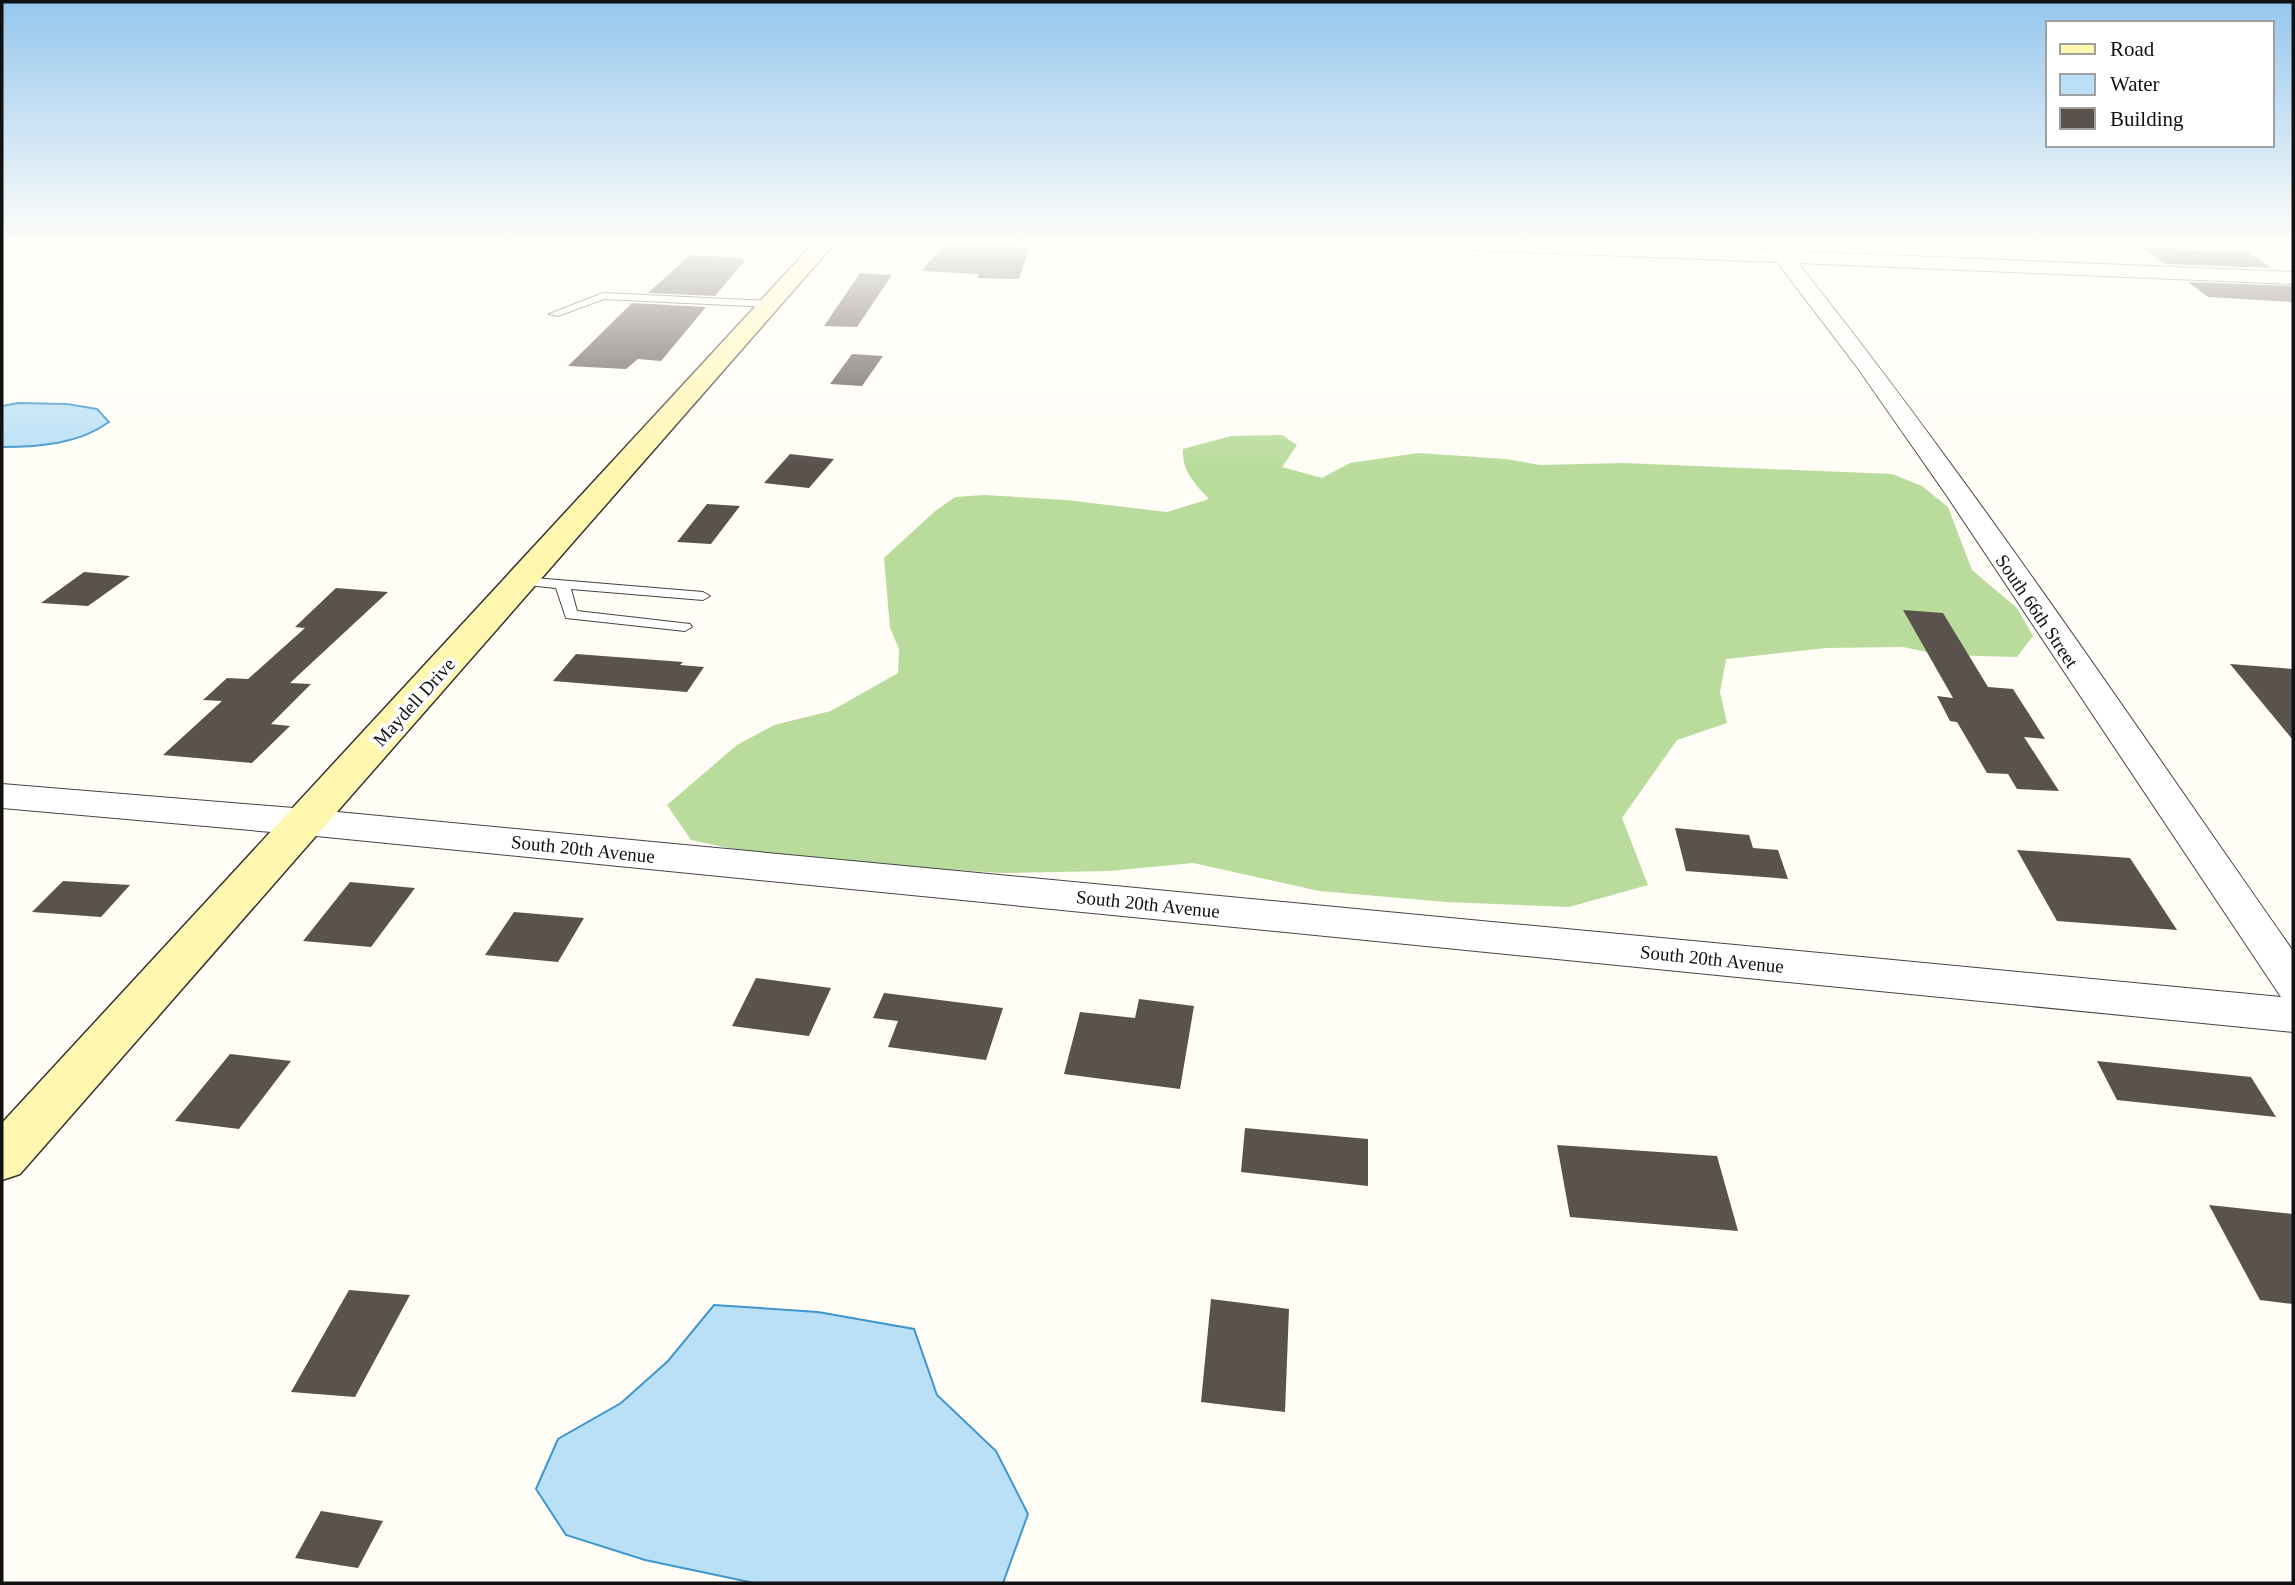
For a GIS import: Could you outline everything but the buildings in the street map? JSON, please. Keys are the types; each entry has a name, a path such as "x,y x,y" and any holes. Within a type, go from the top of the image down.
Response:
{"street":[{"name":"Maydell Drive","path":"2,1158 757,318"},
{"name":"South 66th Street","path":"1830,318 1960,496 2293,984"},
{"name":"South 20th Avenue","path":"2,796 306,822 2293,1015"}],"lane":[{"path":"522,581 703,596"},
{"path":"562,584 571,615 685,627"}],"green space":[{"path":"1282,435 1297,445 1282,467 1322,478 1350,463 1418,453 1506,459 1540,465 1624,463 1892,474 1922,486 1948,507 1972,570 2017,608 2033,636 2017,657 1941,655 1903,647 1826,648 1726,659 1720,692 1727,723 1677,740 1622,818 1648,885 1569,907 1446,902 1319,891 1193,863 1110,871 1002,873 774,858 691,840 667,805 737,745 774,725 831,711 898,673 899,649 890,628 884,558 934,512 955,497 985,495 1066,500 1167,512 1209,499 1187,470 1183,449 1231,436"}],"water":[{"path":"18,403 67,404 97,409 109,422 72,440 44,445 2,447 2,406"},
{"path":"714,1305 818,1312 914,1329 937,1395 996,1451 1028,1514 1003,1583 754,1583 645,1560 566,1535 536,1489 558,1439 621,1403 668,1361"}]}
